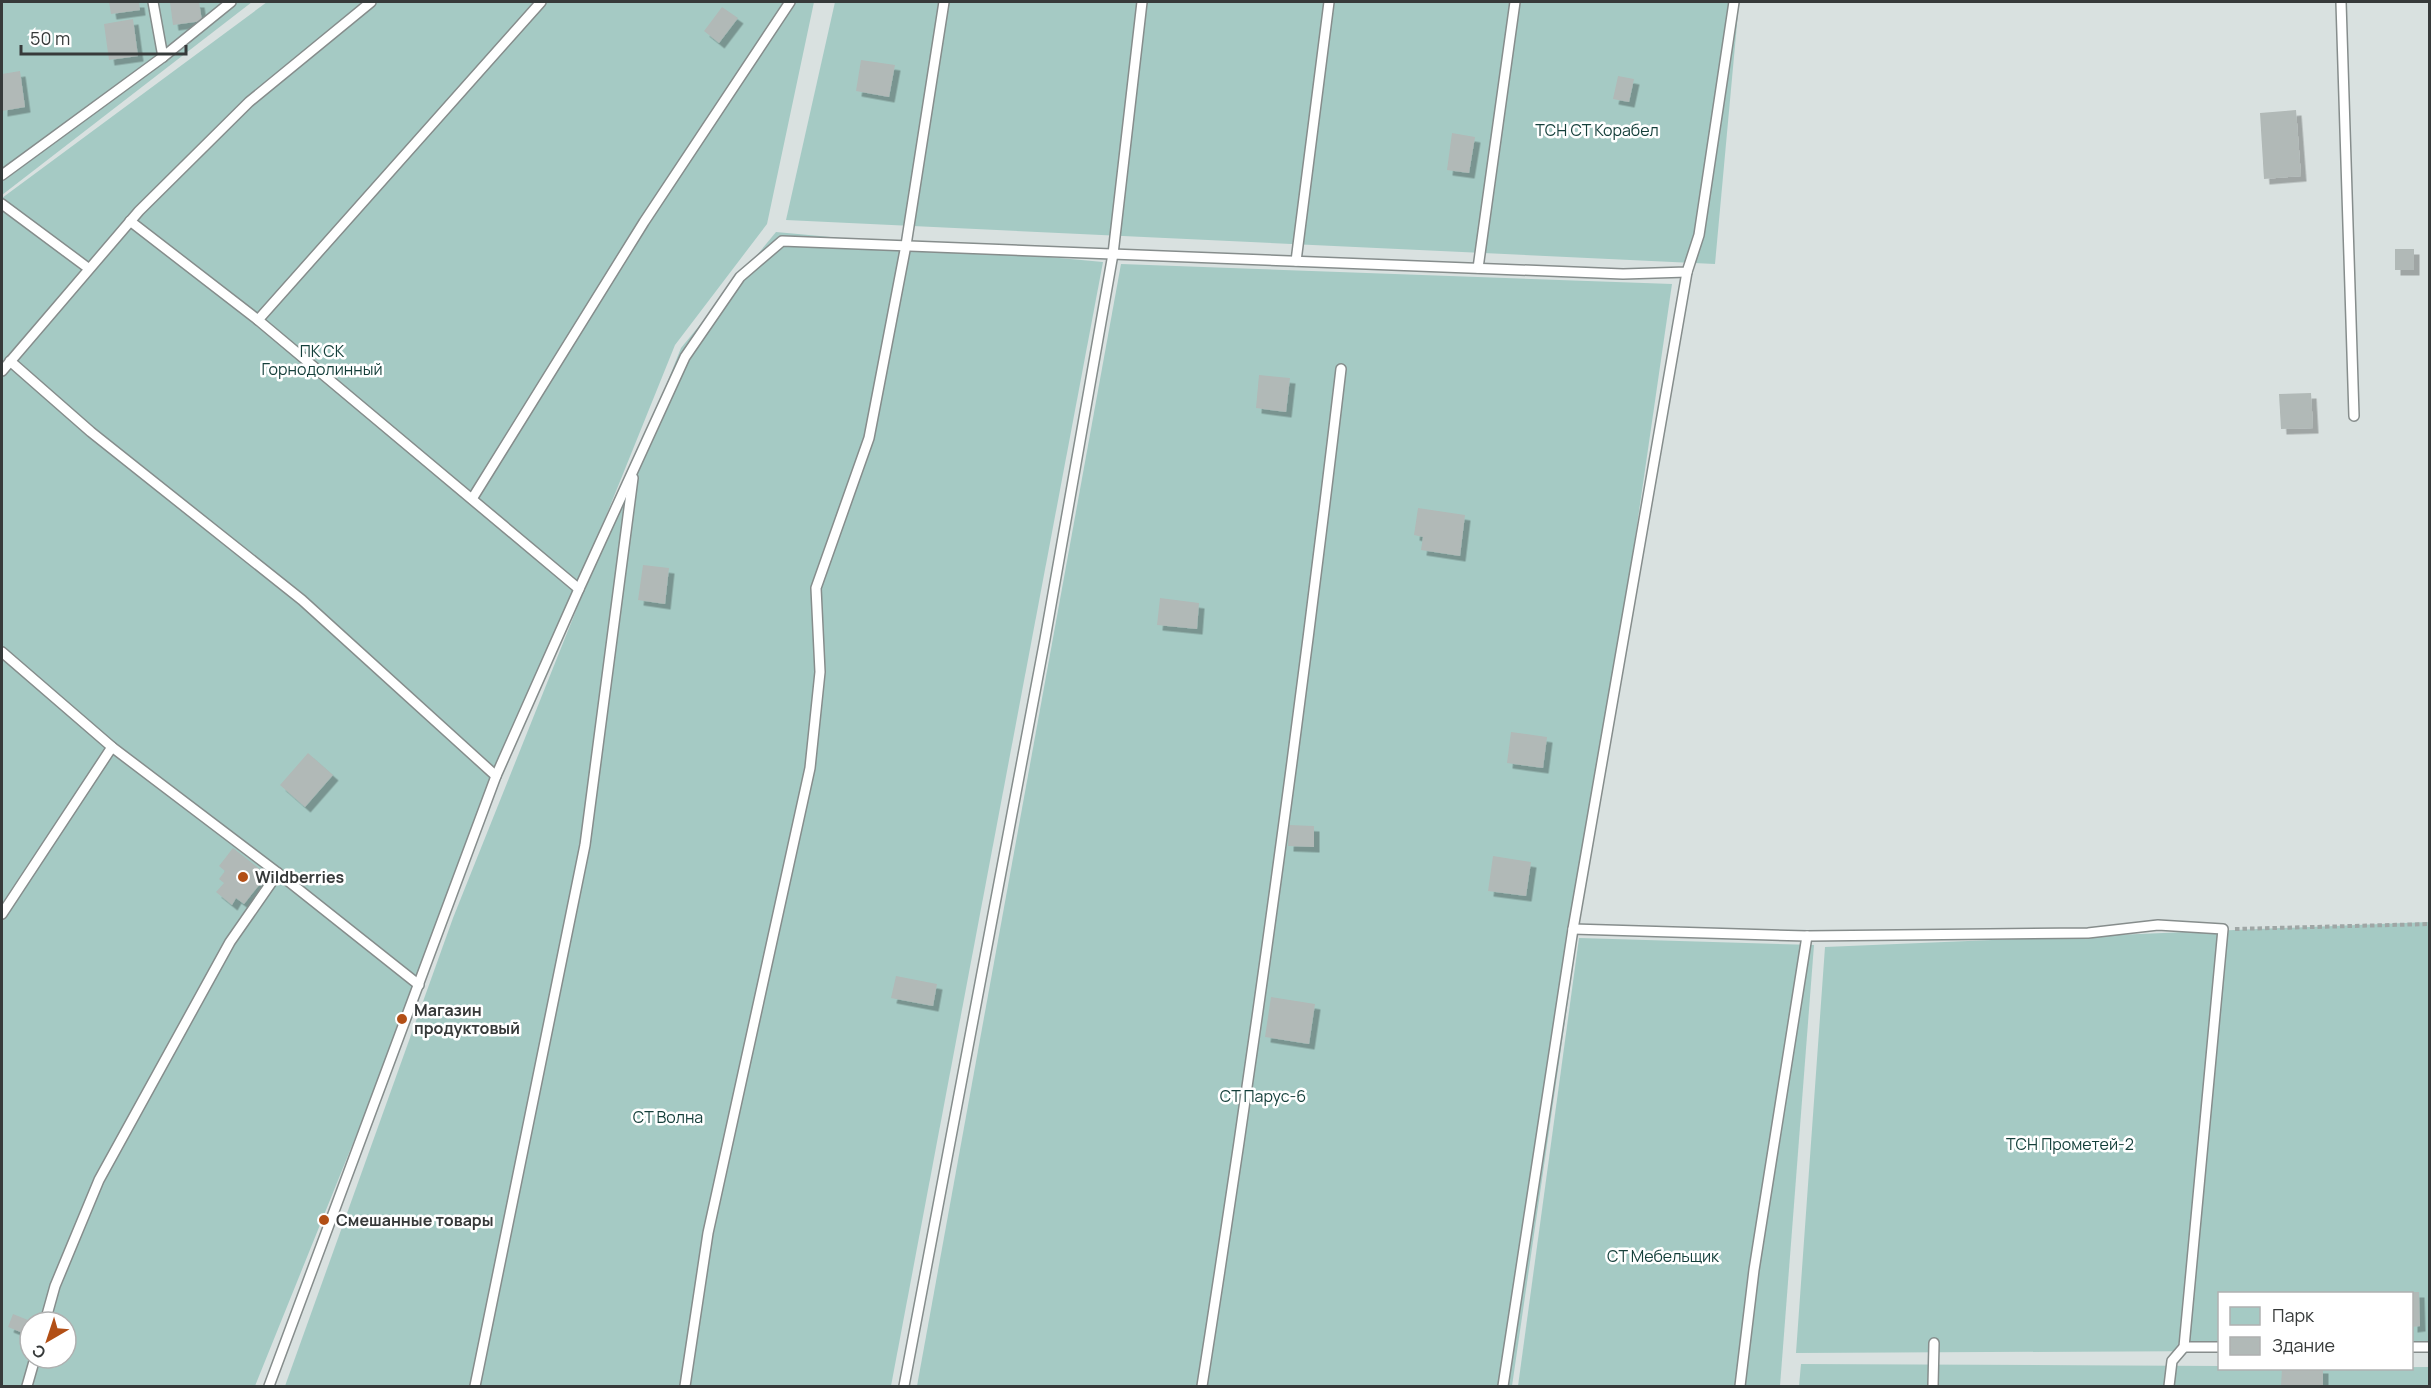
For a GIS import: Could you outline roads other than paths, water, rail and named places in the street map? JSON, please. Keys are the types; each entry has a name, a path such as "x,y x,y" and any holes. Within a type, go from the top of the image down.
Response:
{"lane":[{"path":"153,2 163,57"},
{"path":"2,175 163,57 231,2"},
{"path":"2,371 130,221 249,102 371,2"},
{"path":"258,320 541,2"},
{"path":"472,499 644,222 790,2"},
{"path":"685,1386 708,1233 810,768 820,672 816,588 869,438 906,246 944,2"},
{"path":"904,1386 1043,651 1113,254 1142,2"},
{"path":"1296,261 1329,2"},
{"path":"1478,268 1515,2"},
{"path":"1503,1386 1573,930 1687,272 1699,235 1734,2"},
{"path":"2342,2 2354,416"},
{"path":"2,204 88,268"},
{"path":"130,221 258,320 579,589"},
{"path":"269,1386 496,776 579,589 685,357 740,277 782,241 1623,274 1687,272"},
{"path":"10,361 91,432 302,600 496,776"},
{"path":"1202,1386 1250,1079 1312,619 1341,369"},
{"path":"475,1386 585,846 634,467"},
{"path":"2,652 112,747 278,873 418,985"},
{"path":"2,914 112,747"},
{"path":"48,1310 55,1286 99,1180 230,942 278,873"},
{"path":"1573,930 1807,936 2088,933 2158,926 2223,929 2184,1347 2172,1360 2169,1386"},
{"path":"1740,1386 1754,1270 1807,936"},
{"path":"1933,1386 1934,1343"},
{"path":"2184,1347 2218,1347"},
{"path":"2413,1347 2430,1347"},
{"path":"27,1386 32,1370"}],"place":[{"name":"Wildberries","path":"243,877"},
{"name":"Магазин продуктовый","path":"402,1019"},
{"name":"Смешанные товары","path":"324,1220"}],"park label":[{"name":"ТСН СТ Корабел","path":"1597,130"},
{"name":"ПК СК Горнодолинный","path":"322,360"},
{"name":"СТ Парус-6","path":"1263,1096"},
{"name":"СТ Волна","path":"668,1117"},
{"name":"ТСН Прометей-2","path":"2070,1144"},
{"name":"СТ Мебельщик","path":"1663,1256"}]}
